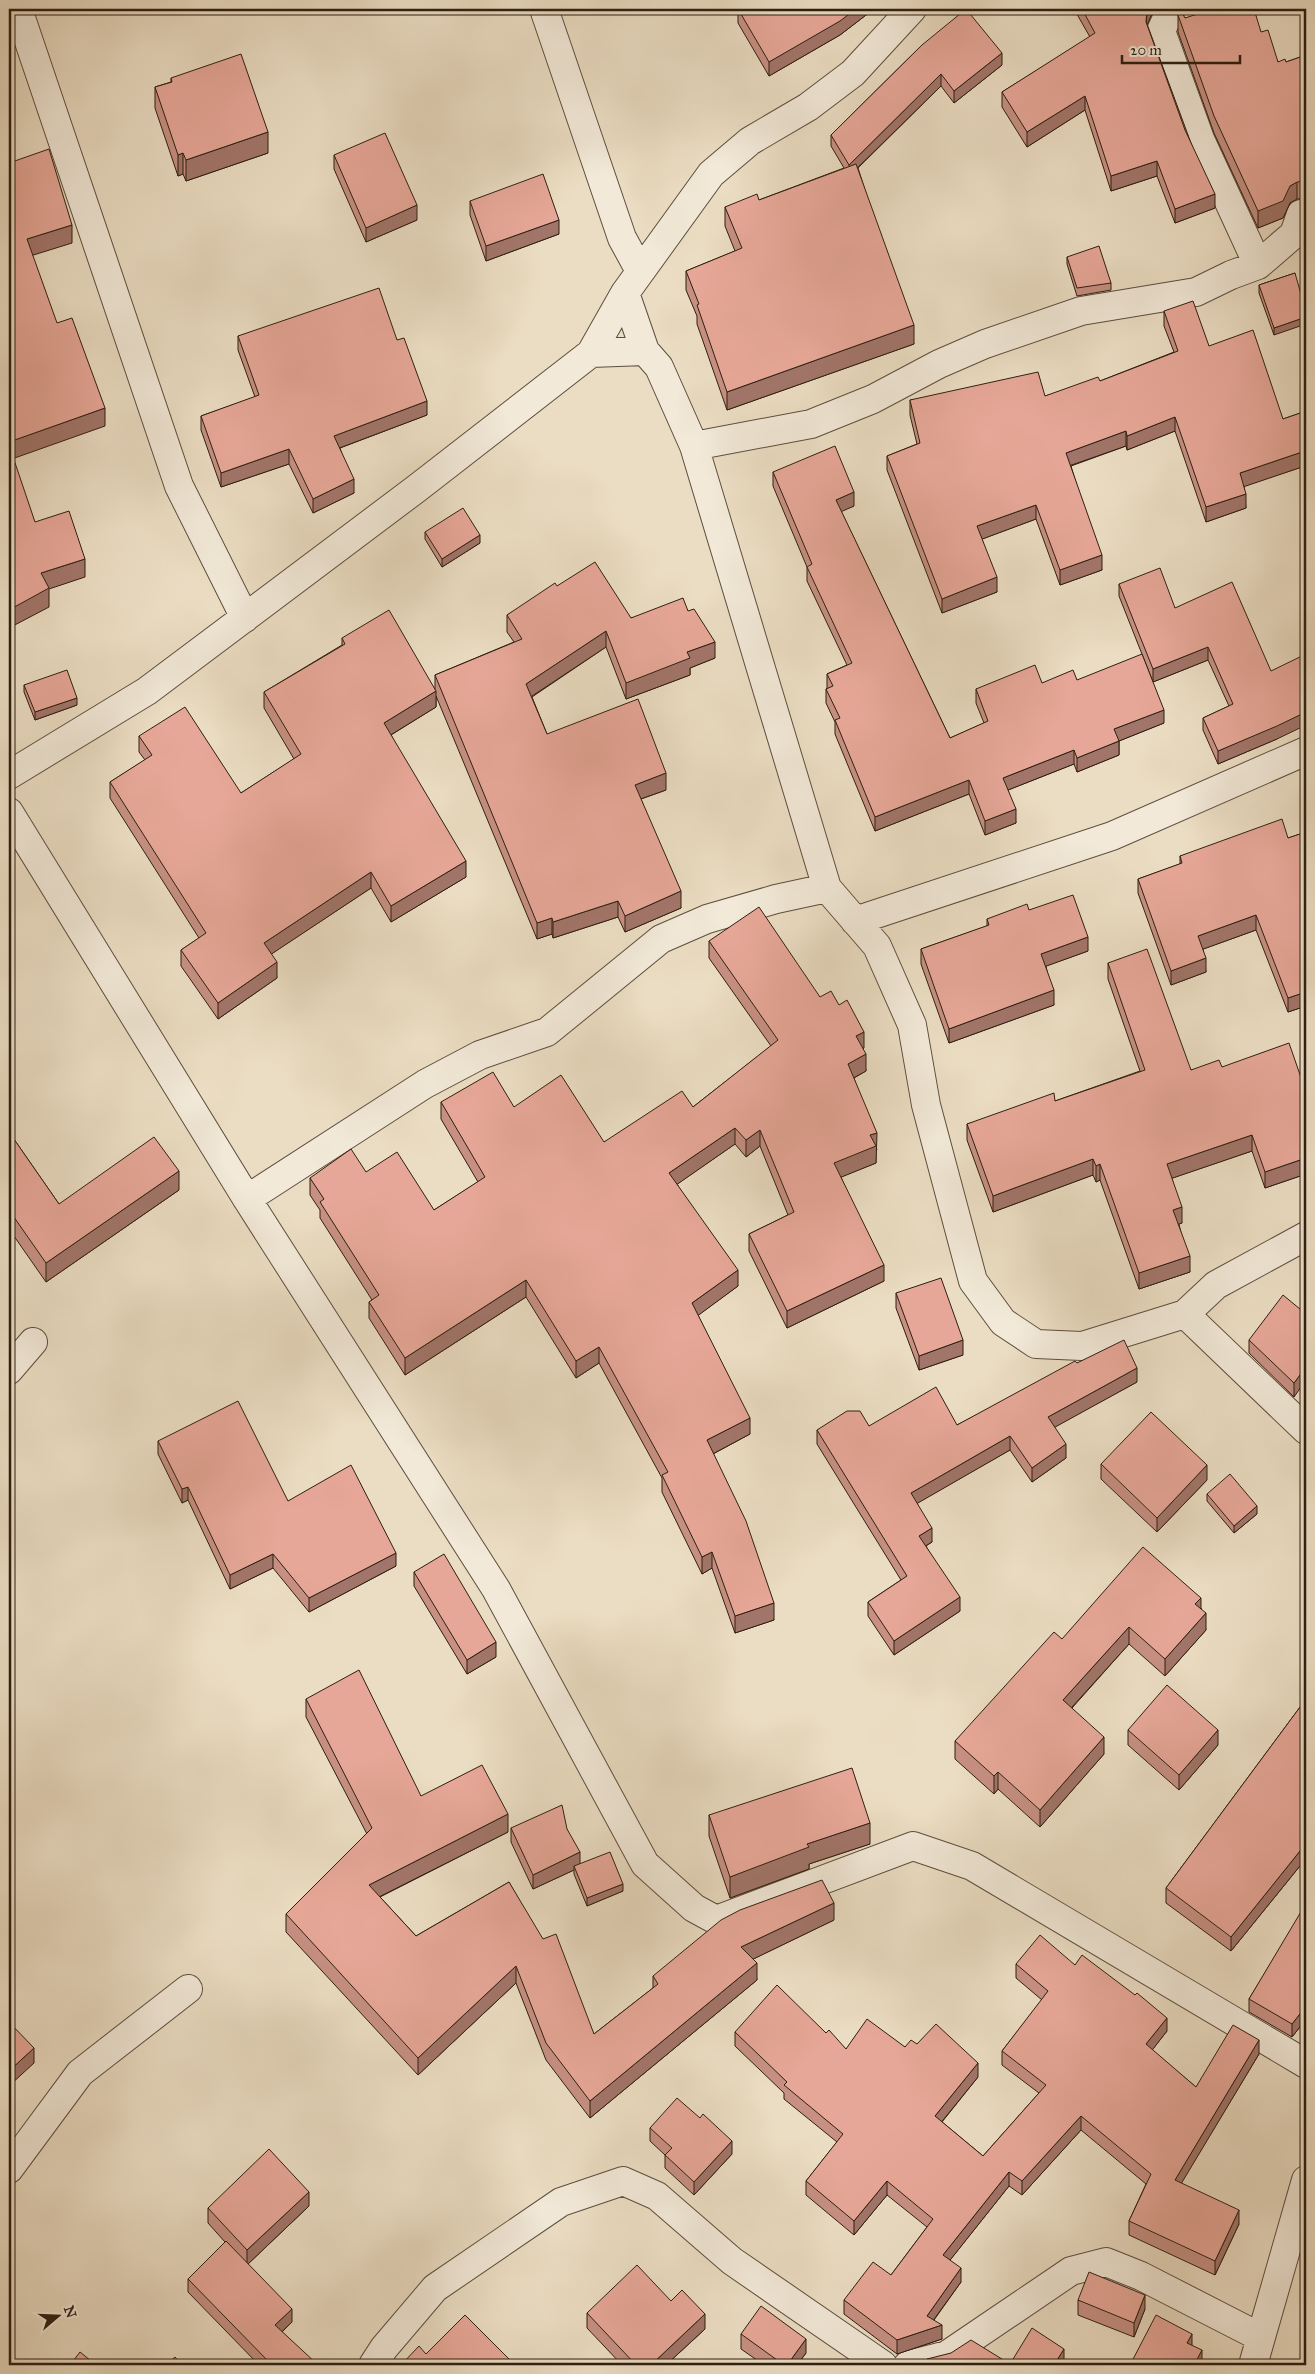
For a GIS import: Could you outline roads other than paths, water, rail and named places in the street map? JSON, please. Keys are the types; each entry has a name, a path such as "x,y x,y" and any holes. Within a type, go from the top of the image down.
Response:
{"street":[{"path":"18,9 179,486 245,618"},
{"path":"544,9 622,238 633,282 645,351 659,367 694,446 826,888 877,946 912,1025 926,1105 973,1281 1003,1322 1036,1344 1082,1346 1185,1314 1216,1285 1306,1236"},
{"path":"9,775 147,691 416,489 590,353 633,282 711,174 750,141 808,107 853,73 912,9"},
{"path":"1171,9 1160,31 1200,139 1258,265"},
{"path":"694,446 731,441 811,424 873,399 939,364 985,344 1081,311 1196,292 1231,275 1258,265 1294,234 1301,214 1306,213"},
{"path":"590,353 645,351"},
{"path":"855,921 1112,836 1306,751"},
{"path":"9,812 247,1199 496,1589 645,1864 694,1908 716,1920 913,1846 972,1866 1306,2064"},
{"path":"247,1199 425,1084 480,1055 547,1032 661,939 707,919 776,899 826,888"},
{"path":"1185,1314 1306,1430"},
{"path":"9,1370 33,1342"},
{"path":"9,2169 80,2073 188,1989"},
{"path":"1253,2365 1306,2180"},
{"path":"373,2365 384,2348 435,2288 561,2202 623,2181 657,2196 732,2261 883,2365"},
{"path":"908,2365 948,2356 1071,2271 1106,2262 1141,2276 1260,2337"}]}
